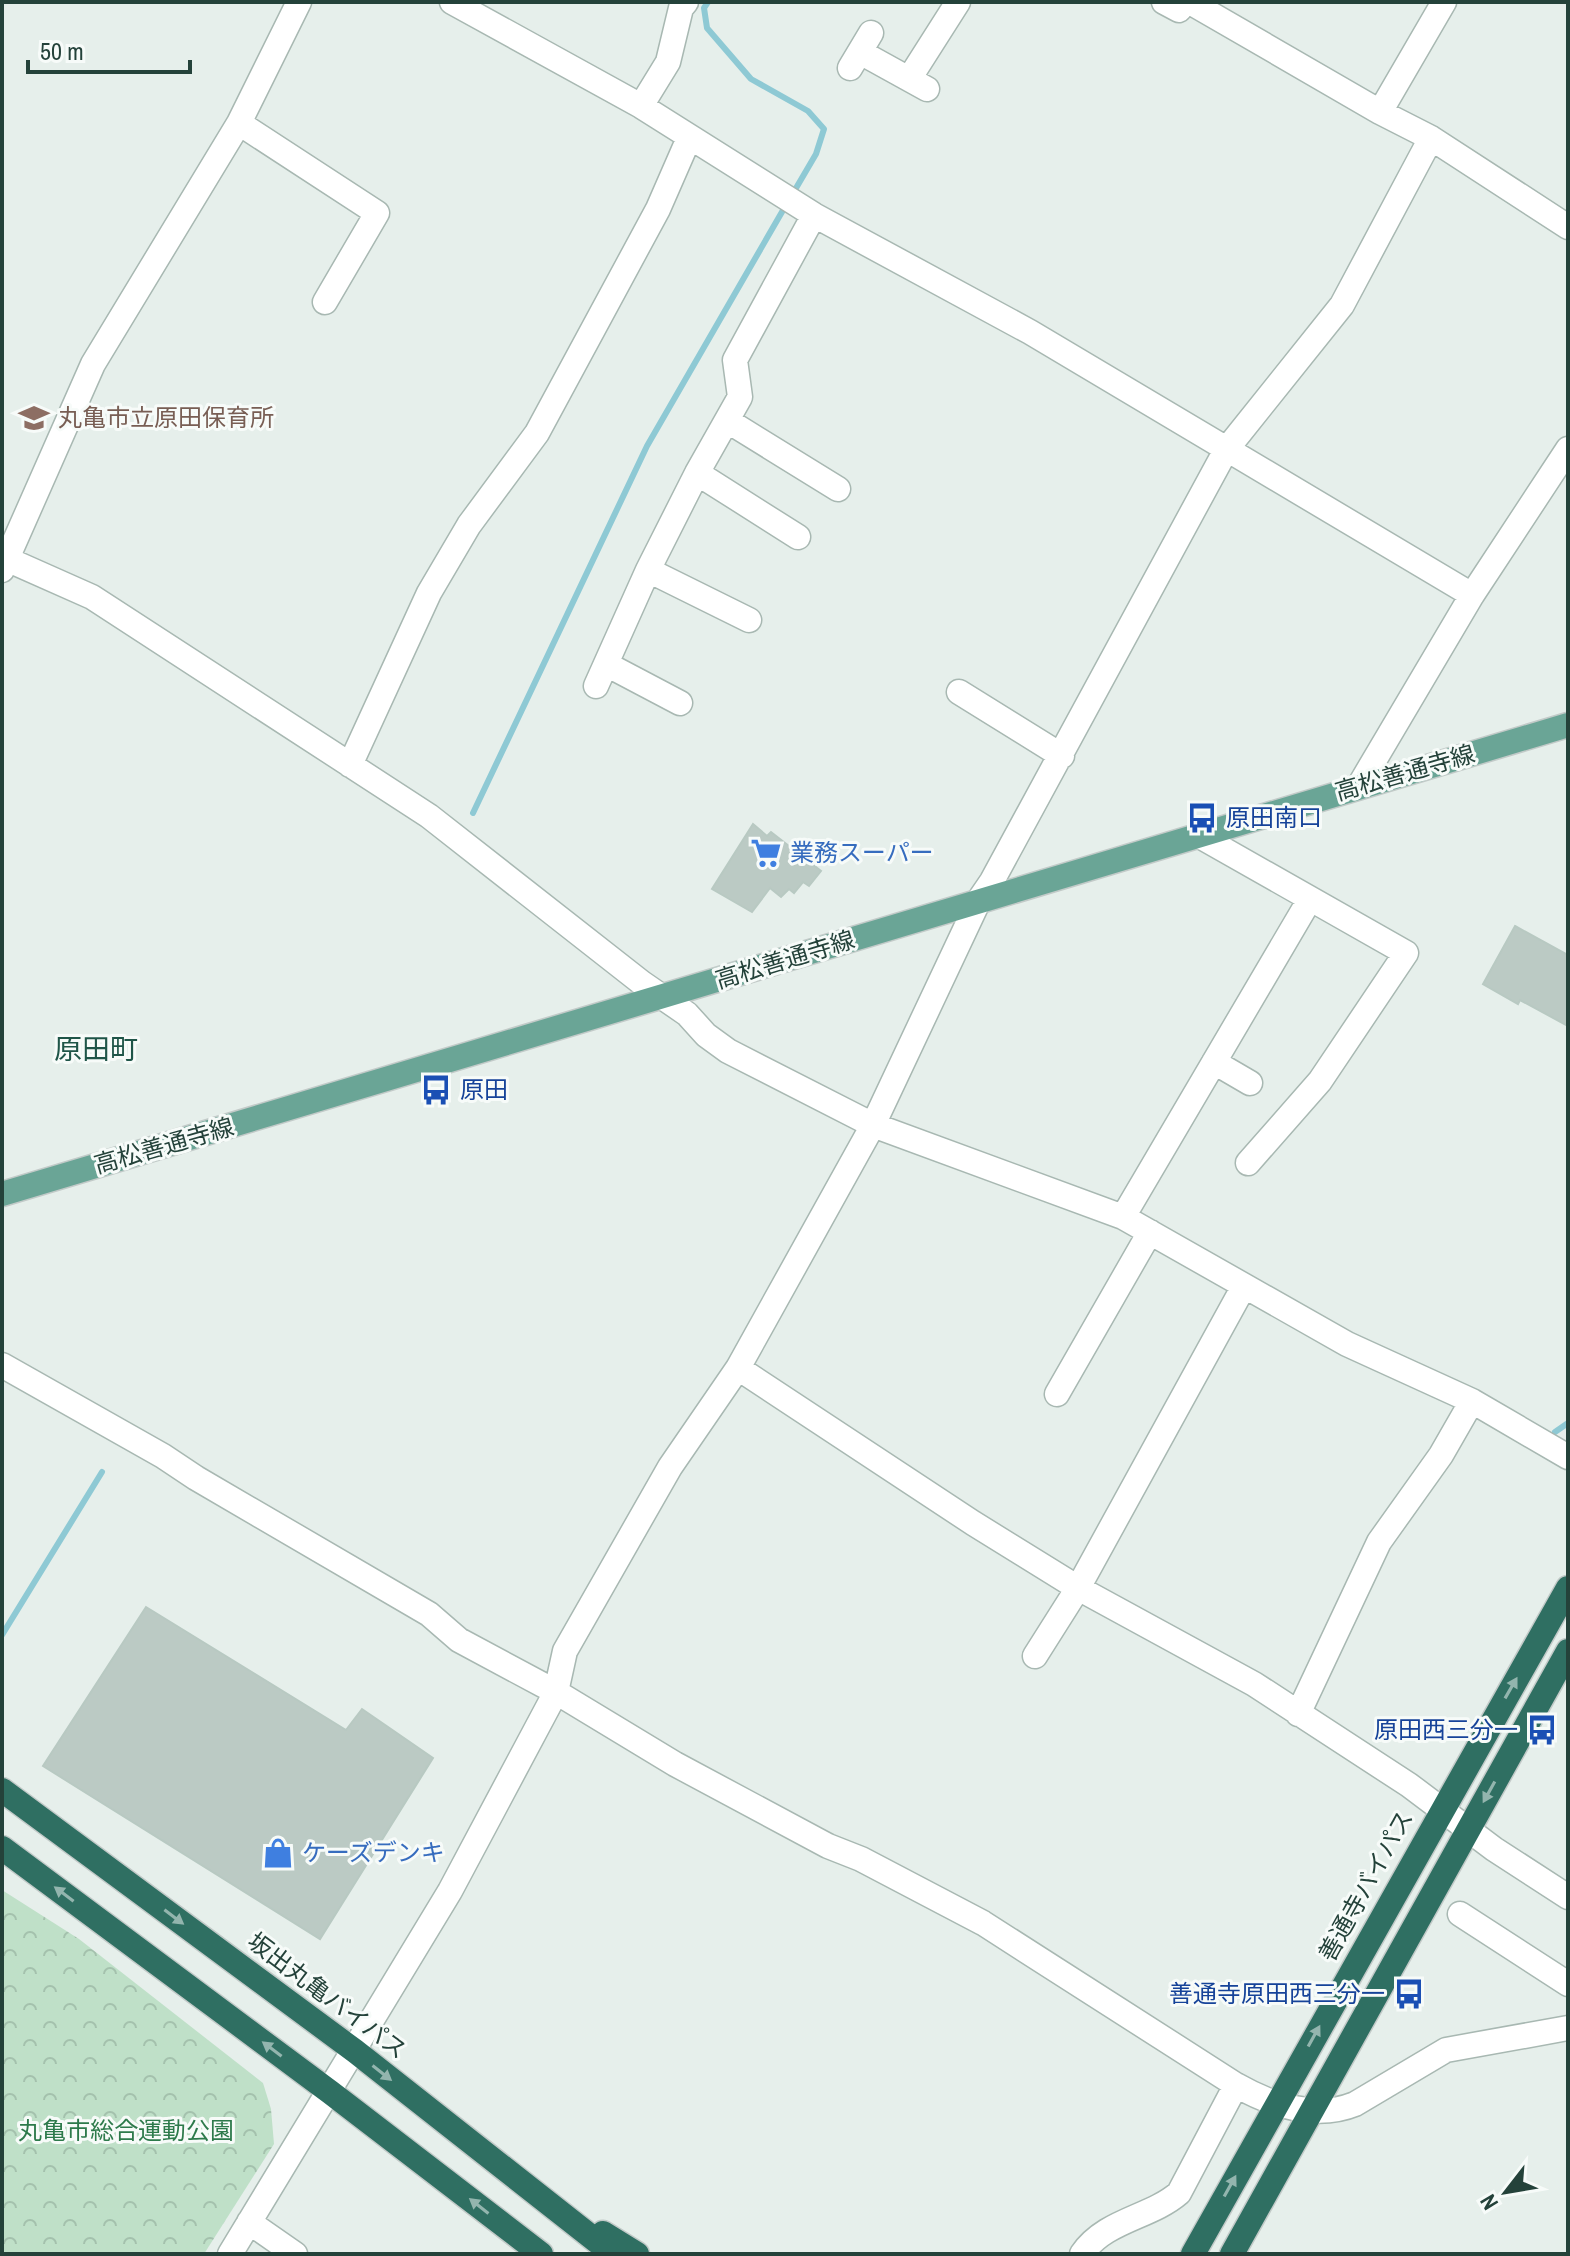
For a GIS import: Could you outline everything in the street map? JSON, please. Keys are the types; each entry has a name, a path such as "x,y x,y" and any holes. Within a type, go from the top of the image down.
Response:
{"highway":[{"name":"善通寺バイパス","path":"1193,2254 1568,1588"},
{"path":"1232,2254 1568,1651"},
{"name":"坂出丸亀バイパス","path":"2,1788 355,2051 613,2254"},
{"path":"2,1850 330,2092 541,2254"},
{"path":"527,2184 637,2254"}],"main road":[{"name":"高松善通寺線","path":"2,1194 1568,725"}],"street":[{"path":"299,2 239,123 93,364 4,562 92,597 429,816 642,983 663,996 728,1051 873,1125 1123,1217 1347,1344 1472,1401 1568,1457"},
{"path":"452,2 641,106 814,215 1030,332 1472,595"},
{"path":"641,106 668,62 681,8 686,2"},
{"path":"860,51 918,84 958,2"},
{"path":"1164,2 1179,10 1187,2 1431,138 1568,227"},
{"path":"1380,112 1444,2"},
{"path":"239,123 377,213 325,302"},
{"path":"350,765 429,593 469,525 537,433 658,209 689,138"},
{"path":"230,2254 450,1891 556,1692 565,1651 670,1467 738,1368 873,1125 979,900 1062,756 1226,450 1342,305 1431,138"},
{"path":"680,703 601,675 648,570 740,397 735,360 814,215"},
{"path":"728,421 838,489"},
{"path":"1359,786 1472,595 1568,449"},
{"path":"697,473 798,537"},
{"path":"648,570 749,620"},
{"path":"959,692 1062,756"},
{"path":"1198,835 1406,953 1320,1081 1248,1163"},
{"path":"1123,1217 1310,899"},
{"path":"1214,1062 1250,1083"},
{"path":"1057,1394 1150,1232"},
{"path":"1035,1656 1078,1588 1244,1286"},
{"path":"2,1365 163,1456 429,1614 459,1640 556,1692 732,1795 983,1923 1236,2085 1276,2104 1310,2111 1339,2111 1446,2050 1568,2028"},
{"path":"738,1368 973,1523 1078,1588 1254,1684 1409,1785 1494,1849 1568,1897"},
{"path":"1298,1714 1379,1542 1441,1455 1472,1401"},
{"path":"1460,1914 1568,1984"},
{"path":"1082,2254 1088,2244 1113,2226 1169,2201 1179,2193 1236,2085"},
{"path":"249,2222 295,2254"}],"green space":[{"name":"丸亀市総合運動公園","path":"2,1890 79,1939 263,2083 271,2109 274,2144 204,2254 2,2254"}],"building":[{"name":"業務スーパー","path":"753,824 767,836 771,832 821,871 809,886 803,882 794,893 789,889 781,897 770,888 752,912 712,889"},
{"path":"1515,926 1568,955 1568,1026 1520,1000 1518,1004 1483,984"},
{"name":"ケーズデンキ","path":"146,1607 346,1730 362,1709 433,1758 320,1939 43,1766"}],"waterway":[{"path":"708,2 704,8 707,28 751,79 808,111 824,129 816,154 792,195"},
{"path":"473,813 647,446 786,205"},
{"path":"1555,1432 1568,1423"},
{"path":"2,1635 102,1472"}],"place":[{"name":"丸亀市立原田保育所","path":"34,418"},
{"name":"原田南口","path":"1202,818"},
{"name":"業務スーパー","path":"766,853"},
{"name":"原田","path":"436,1090"},
{"name":"原田西三分一","path":"1542,1730"},
{"name":"ケーズデンキ","path":"278,1853"},
{"name":"善通寺原田西三分一","path":"1409,1994"}],"district":[{"name":"原田町","path":"96,1049"}]}
